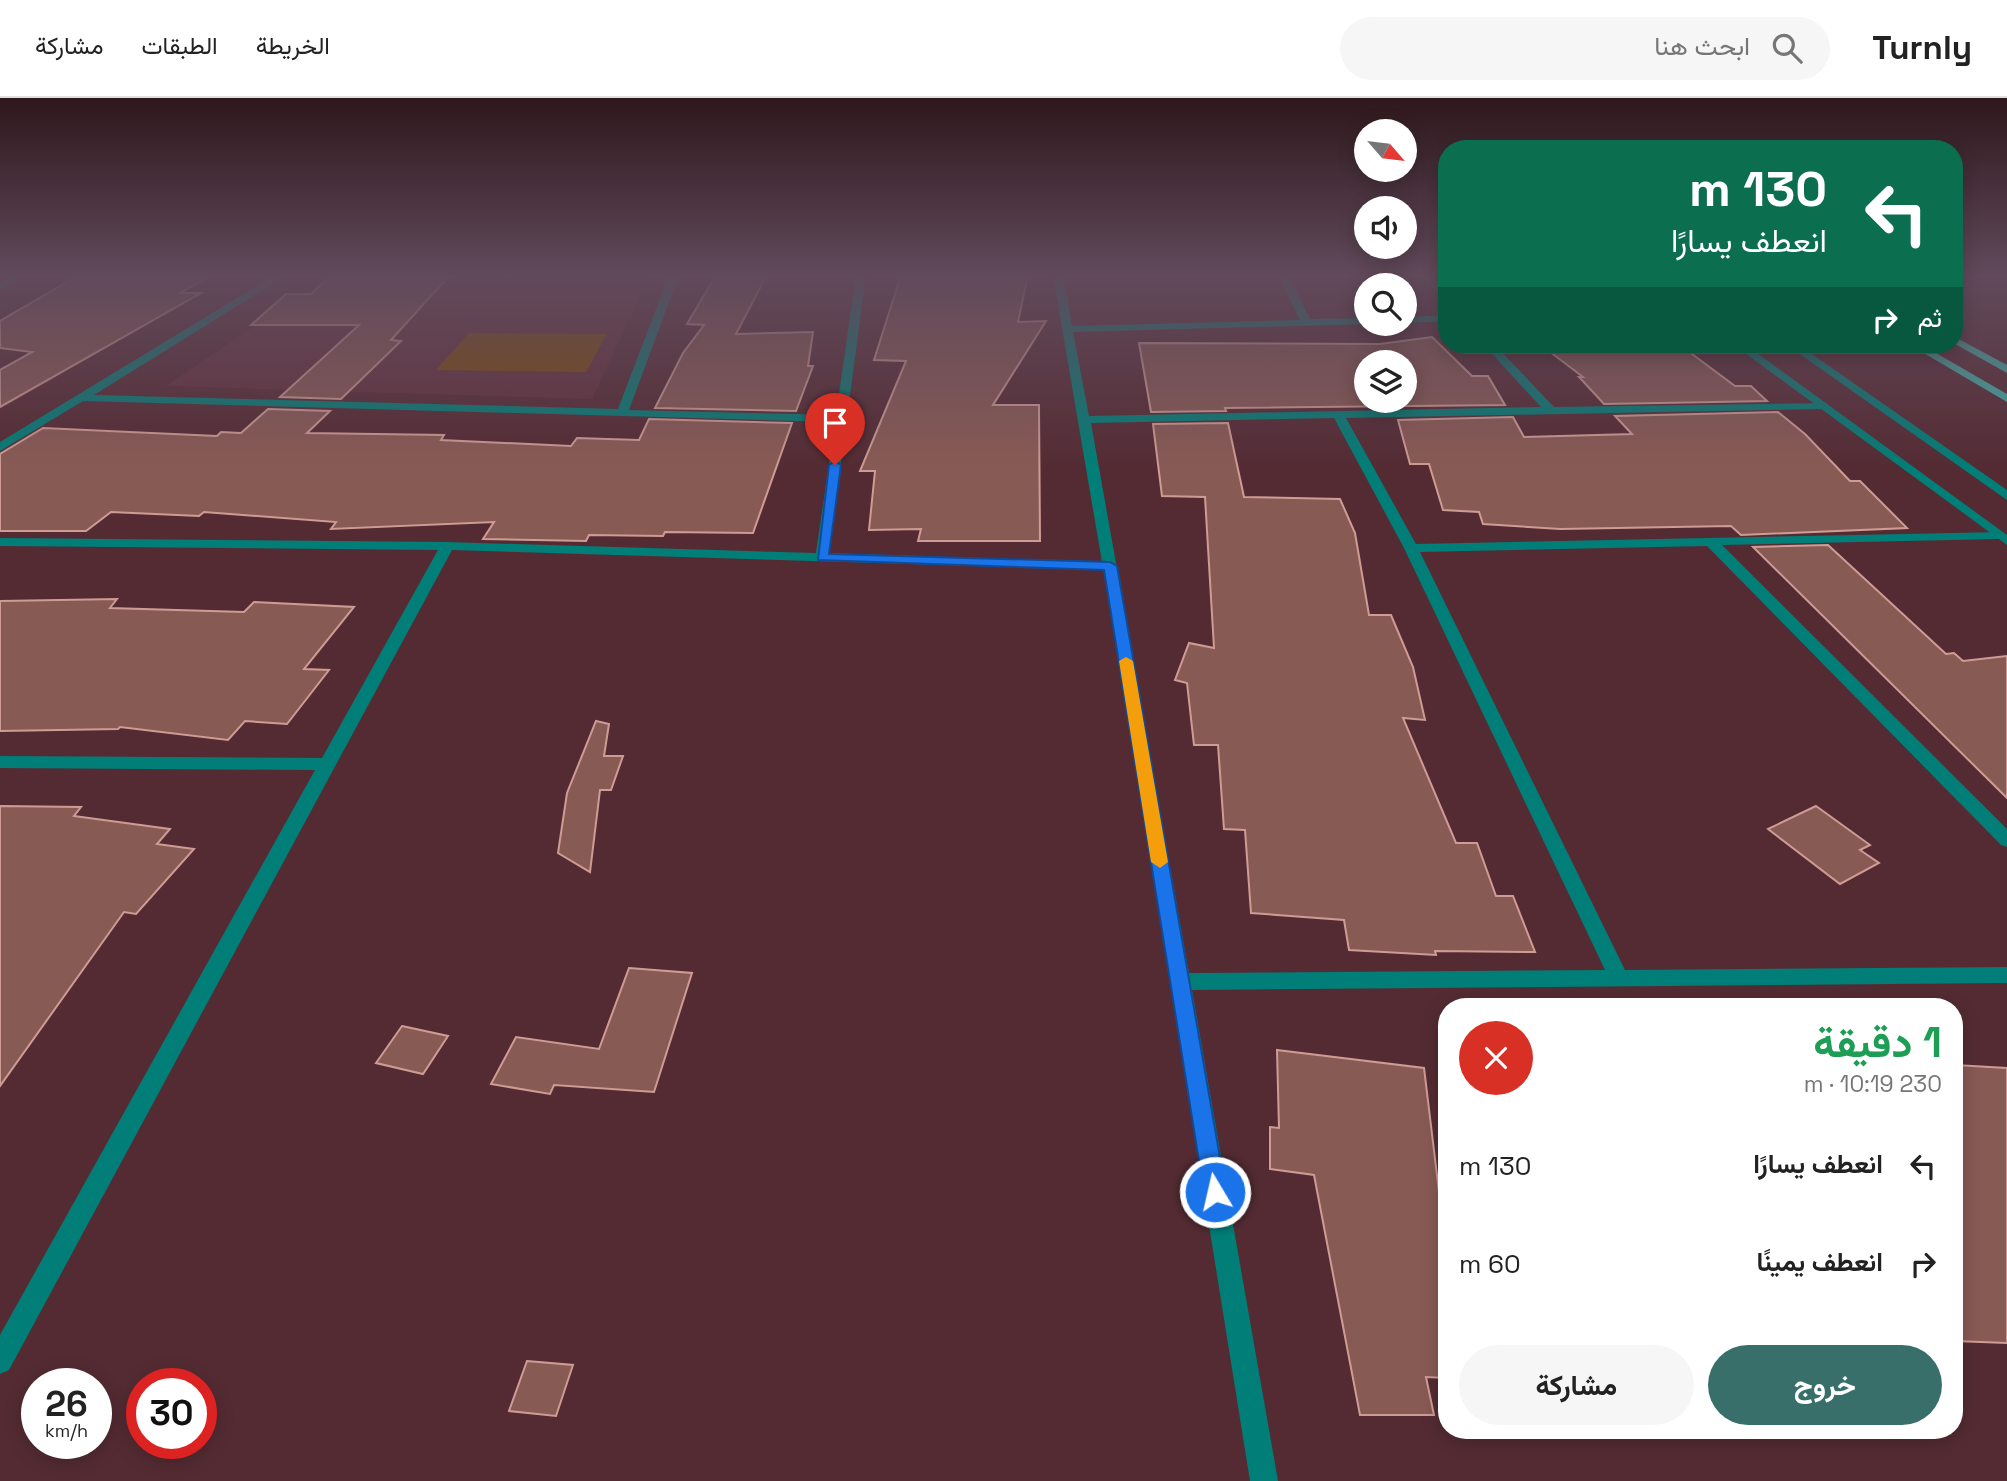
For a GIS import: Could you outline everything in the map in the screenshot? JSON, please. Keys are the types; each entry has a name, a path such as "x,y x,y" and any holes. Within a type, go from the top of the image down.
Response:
{"main road":[{"path":"1963,345 2007,370"},
{"path":"1930,354 2007,399"}],"street":[{"path":"0,447 178,340"},
{"path":"622,413 650,340"},
{"path":"822,557 852,340"},
{"path":"1070,340 1264,1481"},
{"path":"1497,354 1551,411"},
{"path":"1751,354 2003,538"},
{"path":"1805,354 2007,496"},
{"path":"83,398 841,419"},
{"path":"1084,420 1822,405"},
{"path":"1338,415 1411,548 1619,978"},
{"path":"1411,548 2003,538"},
{"path":"1710,541 2007,840"},
{"path":"0,542 447,546 1110,566"},
{"path":"0,1361 447,546"},
{"path":"1,763 328,764"},
{"path":"1180,982 2007,975"}],"shaded area":[{"path":"235,340 620,340 592,399 166,386"},
{"path":"463,340 604,340 586,372 436,370"}],"building":[{"path":"0,340 119,340 0,407 0,370 32,352 0,348"},
{"path":"343,340 401,341 341,399 280,397"},
{"path":"693,340 812,340 808,366 813,366 796,411 655,408 683,353"},
{"path":"880,340 1034,340 993,405 1039,405 1040,541 918,541 921,529 869,530 875,471 860,471 906,361 874,360"},
{"path":"1435,340 1438,343 1438,354 1449,354 1472,376 1488,376 1505,405 1417,406 1417,350 1354,350 1354,407 1151,412 1139,343 1380,344"},
{"path":"1553,354 1692,354 1735,386 1751,386 1767,401 1604,404 1579,377 1583,377"},
{"path":"268,409 330,411 307,433 444,435 441,440 571,446 577,438 639,440 649,419 792,423 753,533 589,535 586,541 483,539 494,522 331,529 336,522 204,512 199,516 111,512 86,531 0,531 0,454 43,428 217,436 221,432 241,433"},
{"path":"1778,412 1805,434 1850,481 1860,481 1907,528 1741,535 1731,526 1560,529 1483,524 1479,512 1443,510 1429,464 1410,464 1398,420 1513,417 1524,437 1632,434 1615,416"},
{"path":"1228,423 1244,497 1340,499 1355,533 1369,615 1391,615 1413,667 1425,720 1403,718 1456,843 1477,843 1496,896 1513,896 1535,952 1435,951 1436,955 1349,950 1344,920 1251,913 1245,830 1224,829 1218,745 1194,745 1187,683 1175,680 1189,643 1214,648 1205,497 1162,496 1153,424"},
{"path":"1828,545 1946,654 1954,653 1963,661 2007,656 2007,798 1753,547"},
{"path":"117,599 110,608 244,612 254,602 354,607 304,669 329,670 287,724 245,721 228,740 120,727 0,731 0,601"},
{"path":"596,721 609,724 604,756 623,756 611,790 600,790 590,872 558,853 567,793"},
{"path":"0,806 81,807 74,816 170,829 157,844 194,849 136,914 124,912 0,1086"},
{"path":"1816,806 1870,845 1860,850 1879,863 1840,884 1768,829"},
{"path":"629,968 692,973 654,1092 554,1085 550,1094 491,1084 516,1037 599,1049"},
{"path":"402,1026 448,1036 423,1074 376,1063"},
{"path":"1277,1050 1424,1068 1438,1184 1438,1378 1426,1377 1434,1415 1360,1415 1314,1175 1270,1169 1270,1127 1279,1128"},
{"path":"1963,1065 2007,1068 2007,1343 1963,1341"},
{"path":"527,1361 573,1365 556,1416 509,1411"}],"slow traffic":[{"path":"1126,661 1160,862"}],"route":[{"path":"835,465 822,557 1110,566 1215,1192"}]}
